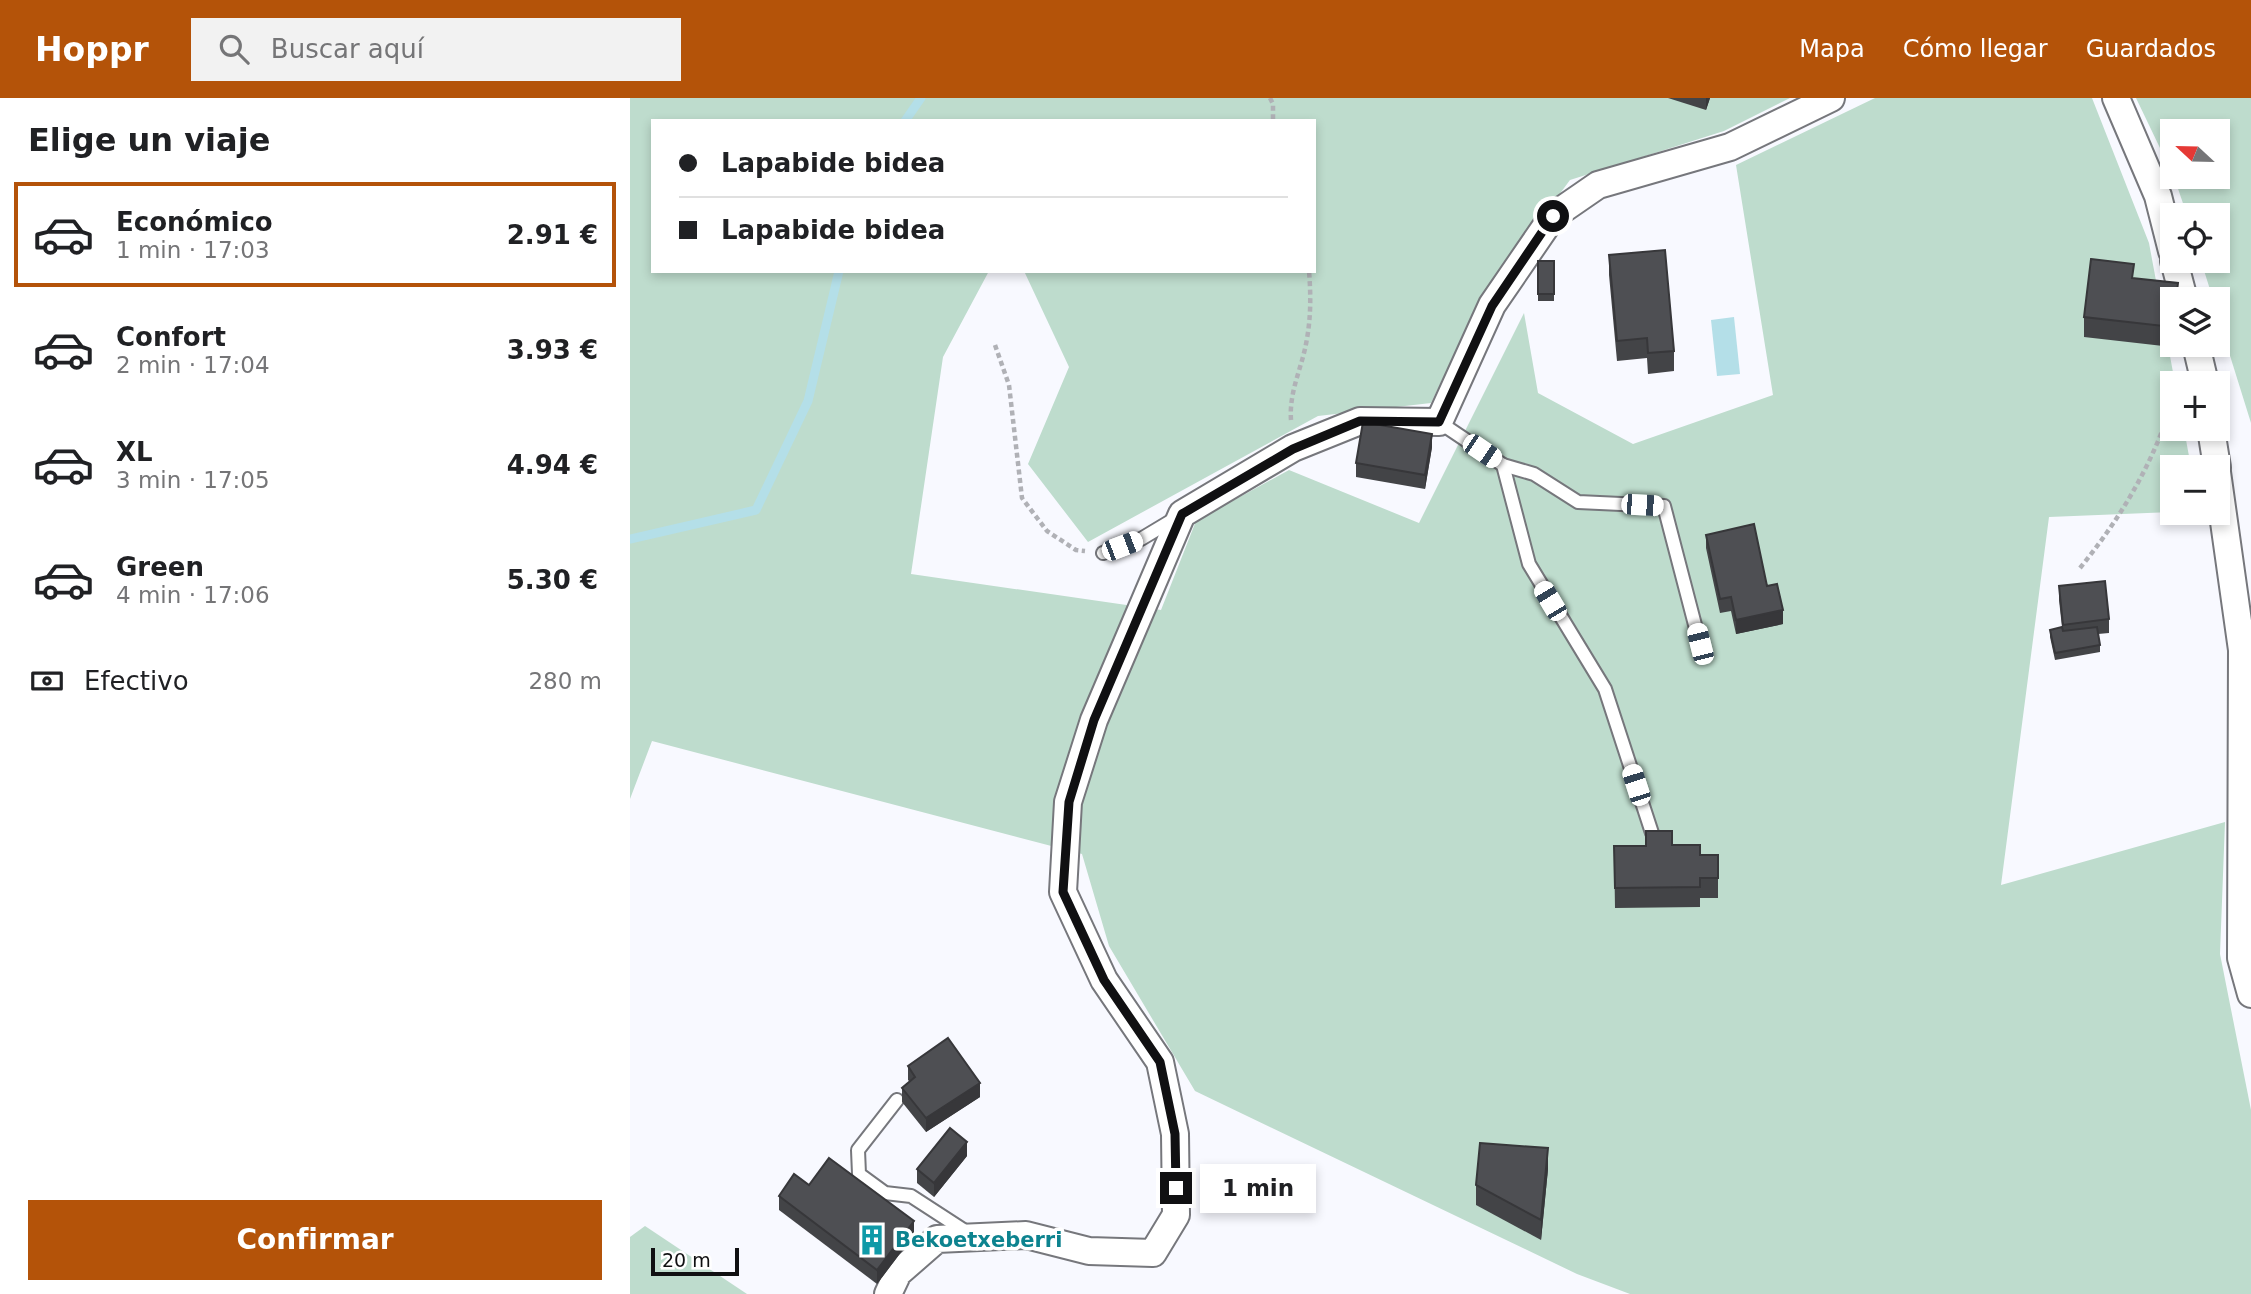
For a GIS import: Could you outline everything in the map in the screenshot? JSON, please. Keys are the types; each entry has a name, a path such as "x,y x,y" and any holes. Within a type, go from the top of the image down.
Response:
{"street":[{"path":"888,1294 898,1273 937,1239 1026,1235 1089,1251 1153,1253 1176,1215 1175,1134 1160,1062 1104,980 1063,892 1069,802 1094,720 1182,514 1305,444 1360,421 1439,422 1492,306 1553,216 1598,185 1730,147 1831,98"},
{"path":"2116,98 2160,204"},
{"path":"2225,525 2242,650 2241,958 2251,995"}],"lane":[{"path":"1439,422 1503,465 1534,474 1578,502 1664,506 1700,644"},
{"path":"1503,465 1529,564 1605,689 1652,833"},
{"path":"1103,553 1141,539 1182,514"},
{"path":"897,1100 858,1150 859,1174 885,1193 911,1196 974,1237"}],"path":[{"path":"1270,98 1273,104 1273,119"},
{"path":"1305,444 1292,428 1290,406 1306,345 1311,306 1309,273"},
{"path":"995,345 1009,385 1023,498 1047,531 1076,550 1103,553"},
{"path":"2080,568 2108,534 2136,487 2160,431"}],"green space":[{"path":"630,98 1790,98 1724,131 1570,180 1478,304 1431,403 1318,416 1088,542 1028,464 1069,367 1025,273 1316,273 1316,119 651,119 651,273 988,273 943,357 911,574 1161,610 1196,521 1289,470 1419,523 1524,313 1538,393 1633,444 1773,395 1736,165 1875,98 2092,98 2149,243 2160,302 2160,357 2170,357 2173,371 2160,371 2160,441 2186,441 2189,455 2160,455 2160,512 2049,517 2001,885 2225,822 2220,954 2251,1110 2251,1294 1630,1294 1577,1274 1195,1091 1109,946 1082,854 652,741 630,799"},
{"path":"2136,98 2251,98 2251,423 2230,356 2230,287 2209,287 2205,273 2230,273 2230,203 2183,203 2178,189 2230,189 2230,119 2160,119 2160,148"},
{"path":"645,1226 747,1294 630,1294 630,1237"}],"water":[{"path":"1734,317 1740,374 1717,376 1711,320"}],"building":[{"path":"1665,250 1674,351 1648,353 1647,338 1617,341 1609,255"},
{"path":"2091,259 2134,264 2132,278 2178,283 2178,287 2160,287 2160,326 2084,317"},
{"path":"1538,261 1554,261 1554,294 1538,294"},
{"path":"1363,422 1432,434 1425,475 1356,463"},
{"path":"1754,524 1767,586 1777,584 1783,610 1736,620 1731,597 1720,599 1706,535"},
{"path":"2105,581 2109,619 2063,625 2059,586"},
{"path":"2062,627 2063,631 2097,627 2100,645 2055,653 2050,630"},
{"path":"1646,831 1672,831 1672,845 1700,845 1700,855 1718,855 1718,878 1700,878 1700,887 1615,888 1614,846 1646,846"},
{"path":"948,1038 980,1083 926,1118 902,1088 915,1077 908,1066"},
{"path":"950,1128 967,1142 934,1183 917,1169"},
{"path":"1480,1143 1548,1148 1541,1220 1476,1185"},
{"path":"829,1158 914,1221 877,1270 779,1196 794,1174 809,1185"}],"waterway":[{"path":"906,119 921,98"},
{"path":"630,539 756,510 808,401 839,273"}],"place":[{"name":"Bekoetxeberri","path":"872,1240"}],"route":[{"path":"1176,1188 1175,1134 1160,1062 1104,980 1063,892 1069,802 1094,720 1138,623 1182,514 1293,449 1360,421 1439,422 1492,306 1553,216"}]}
